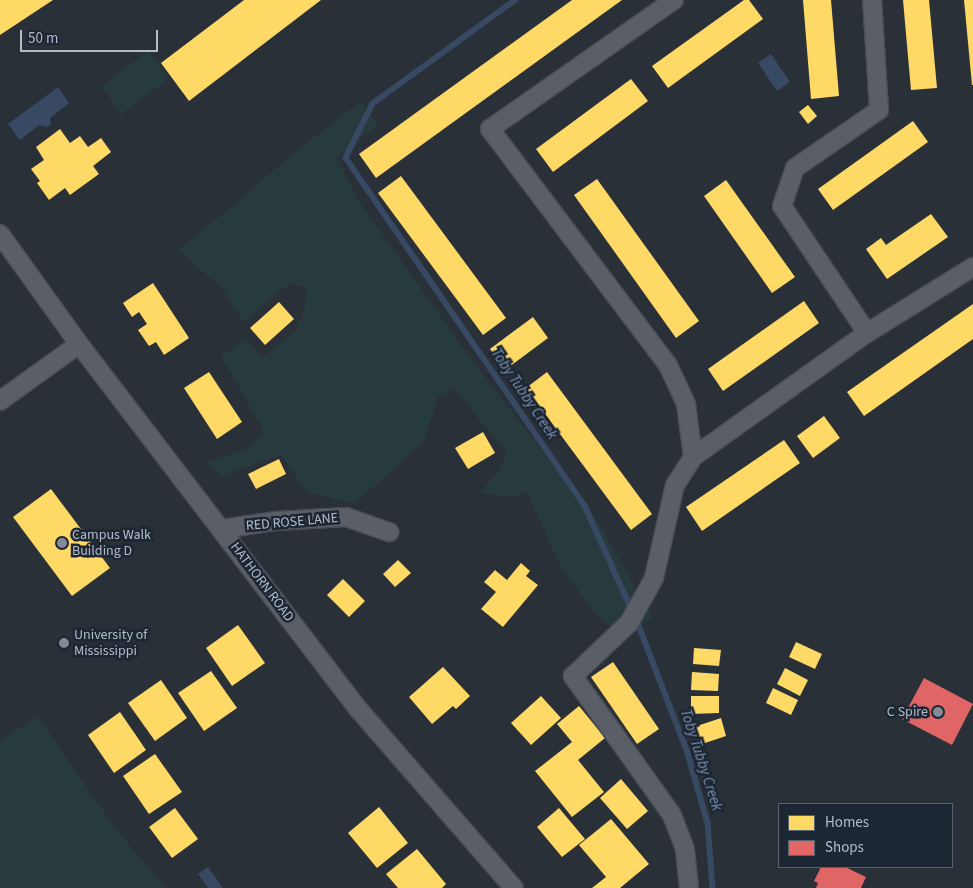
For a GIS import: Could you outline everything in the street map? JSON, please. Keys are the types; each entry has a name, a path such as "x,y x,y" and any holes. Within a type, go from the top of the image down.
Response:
{"street":[{"path":"674,0 490,129 668,365 686,404 692,457"},
{"path":"866,333 782,206 794,168 879,110 872,0"},
{"name":"HATHORN ROAD","path":"0,234 79,344 359,710 514,888"},
{"path":"689,888 685,849 672,815 573,676 629,623 654,578 675,485 692,457 866,333 973,267"},
{"path":"0,401 79,344"},
{"name":"RED ROSE LANE","path":"222,529 276,521 346,517 389,532"}],"green space":[{"path":"148,51 168,79 121,114 101,86"},
{"path":"361,101 378,125 336,158 361,204 466,352 602,528 652,618 622,639 593,611 560,565 527,492 512,497 479,493 500,470 507,451 482,424 456,389 438,397 423,443 354,504 307,492 281,455 223,476 205,463 248,448 264,431 221,356 247,340 262,357 295,332 304,311 306,287 292,284 281,289 244,323 224,291 179,249 234,205 290,156"},
{"path":"38,716 114,827 166,888 0,888 0,741"}],"water":[{"path":"771,54 790,82 777,91 758,63"},
{"path":"58,87 69,103 50,118 51,124 47,127 39,125 20,140 8,124"},
{"path":"208,867 223,888 208,888 198,874"}],"building: Homes":[{"path":"0,0 53,0 0,35"},
{"path":"244,0 321,0 189,101 161,63"},
{"path":"572,0 622,0 376,178 359,154"},
{"path":"744,0 749,0 763,19 668,88 652,66"},
{"path":"803,0 831,0 839,96 811,99"},
{"path":"903,0 929,0 937,88 911,90"},
{"path":"964,0 973,0 973,85 972,85"},
{"path":"631,79 648,101 553,172 536,149"},
{"path":"808,105 817,116 808,124 799,112"},
{"path":"913,121 928,142 833,210 818,189"},
{"path":"60,129 70,143 80,136 88,147 101,138 111,152 93,166 99,174 70,195 65,188 49,200 37,183 40,181 31,169 44,160 36,147"},
{"path":"401,176 506,318 483,335 378,193"},
{"path":"597,179 699,321 676,338 574,195"},
{"path":"726,180 795,277 772,293 704,196"},
{"path":"931,214 948,237 887,279 866,249 881,238 886,245"},
{"path":"153,283 189,338 164,355 156,342 149,346 138,330 147,324 139,312 132,317 123,303"},
{"path":"804,301 819,323 723,391 708,369"},
{"path":"279,302 294,319 265,345 250,328"},
{"path":"973,304 973,339 864,416 847,392"},
{"path":"533,317 548,338 505,370 490,349"},
{"path":"209,372 242,422 217,439 184,388"},
{"path":"547,372 652,514 631,530 526,388"},
{"path":"824,416 840,438 813,458 797,436"},
{"path":"483,432 495,453 468,469 455,448"},
{"path":"784,440 800,463 702,531 686,507"},
{"path":"279,459 286,474 256,489 248,474"},
{"name":"Campus Walk Building D","path":"51,489 110,568 72,596 13,517"},
{"path":"398,560 411,573 395,587 383,574"},
{"path":"521,563 530,571 526,576 538,585 503,627 481,609 496,592 484,582 495,570 507,580"},
{"path":"343,579 365,601 349,617 327,595"},
{"path":"238,625 265,663 232,686 206,648"},
{"path":"796,642 822,654 815,669 789,657"},
{"path":"694,648 721,650 719,666 693,664"},
{"path":"613,662 659,729 637,744 591,677"},
{"path":"443,667 470,696 456,709 453,706 432,724 409,697"},
{"path":"785,668 808,680 800,696 777,684"},
{"path":"211,671 237,708 204,731 178,693"},
{"path":"692,672 719,674 718,691 691,690"},
{"path":"161,680 187,718 155,741 128,703"},
{"path":"773,688 798,700 791,715 766,703"},
{"path":"541,696 561,718 531,745 511,723"},
{"path":"691,696 719,696 719,713 691,714"},
{"path":"579,706 605,738 578,760 604,792 572,817 535,771 572,742 557,724"},
{"path":"120,712 146,750 114,773 88,735"},
{"path":"721,718 726,736 699,745 694,727"},
{"path":"155,754 182,792 149,814 123,776"},
{"path":"621,779 648,811 627,829 600,798"},
{"path":"379,807 408,843 377,868 348,833"},
{"path":"175,808 198,839 172,858 149,827"},
{"path":"559,808 585,839 562,857 537,827"},
{"path":"611,819 649,864 620,888 592,888 606,877 579,845"},
{"path":"417,849 446,884 442,888 398,888 386,874"}],"building: Shops":[{"name":"C Spire","path":"924,678 973,704 952,745 902,719"},
{"path":"820,868 847,868 866,877 861,888 816,888 818,883 814,881"}],"waterway":[{"name":"Toby Tubby Creek","path":"516,0 373,104 346,158 585,506 632,610"},
{"name":"Toby Tubby Creek","path":"636,618 687,750 708,823 713,888"}],"place":[{"name":"Campus Walk Building D","path":"62,543"},
{"name":"University of Mississippi","path":"64,643"},
{"name":"C Spire","path":"938,712"}]}
